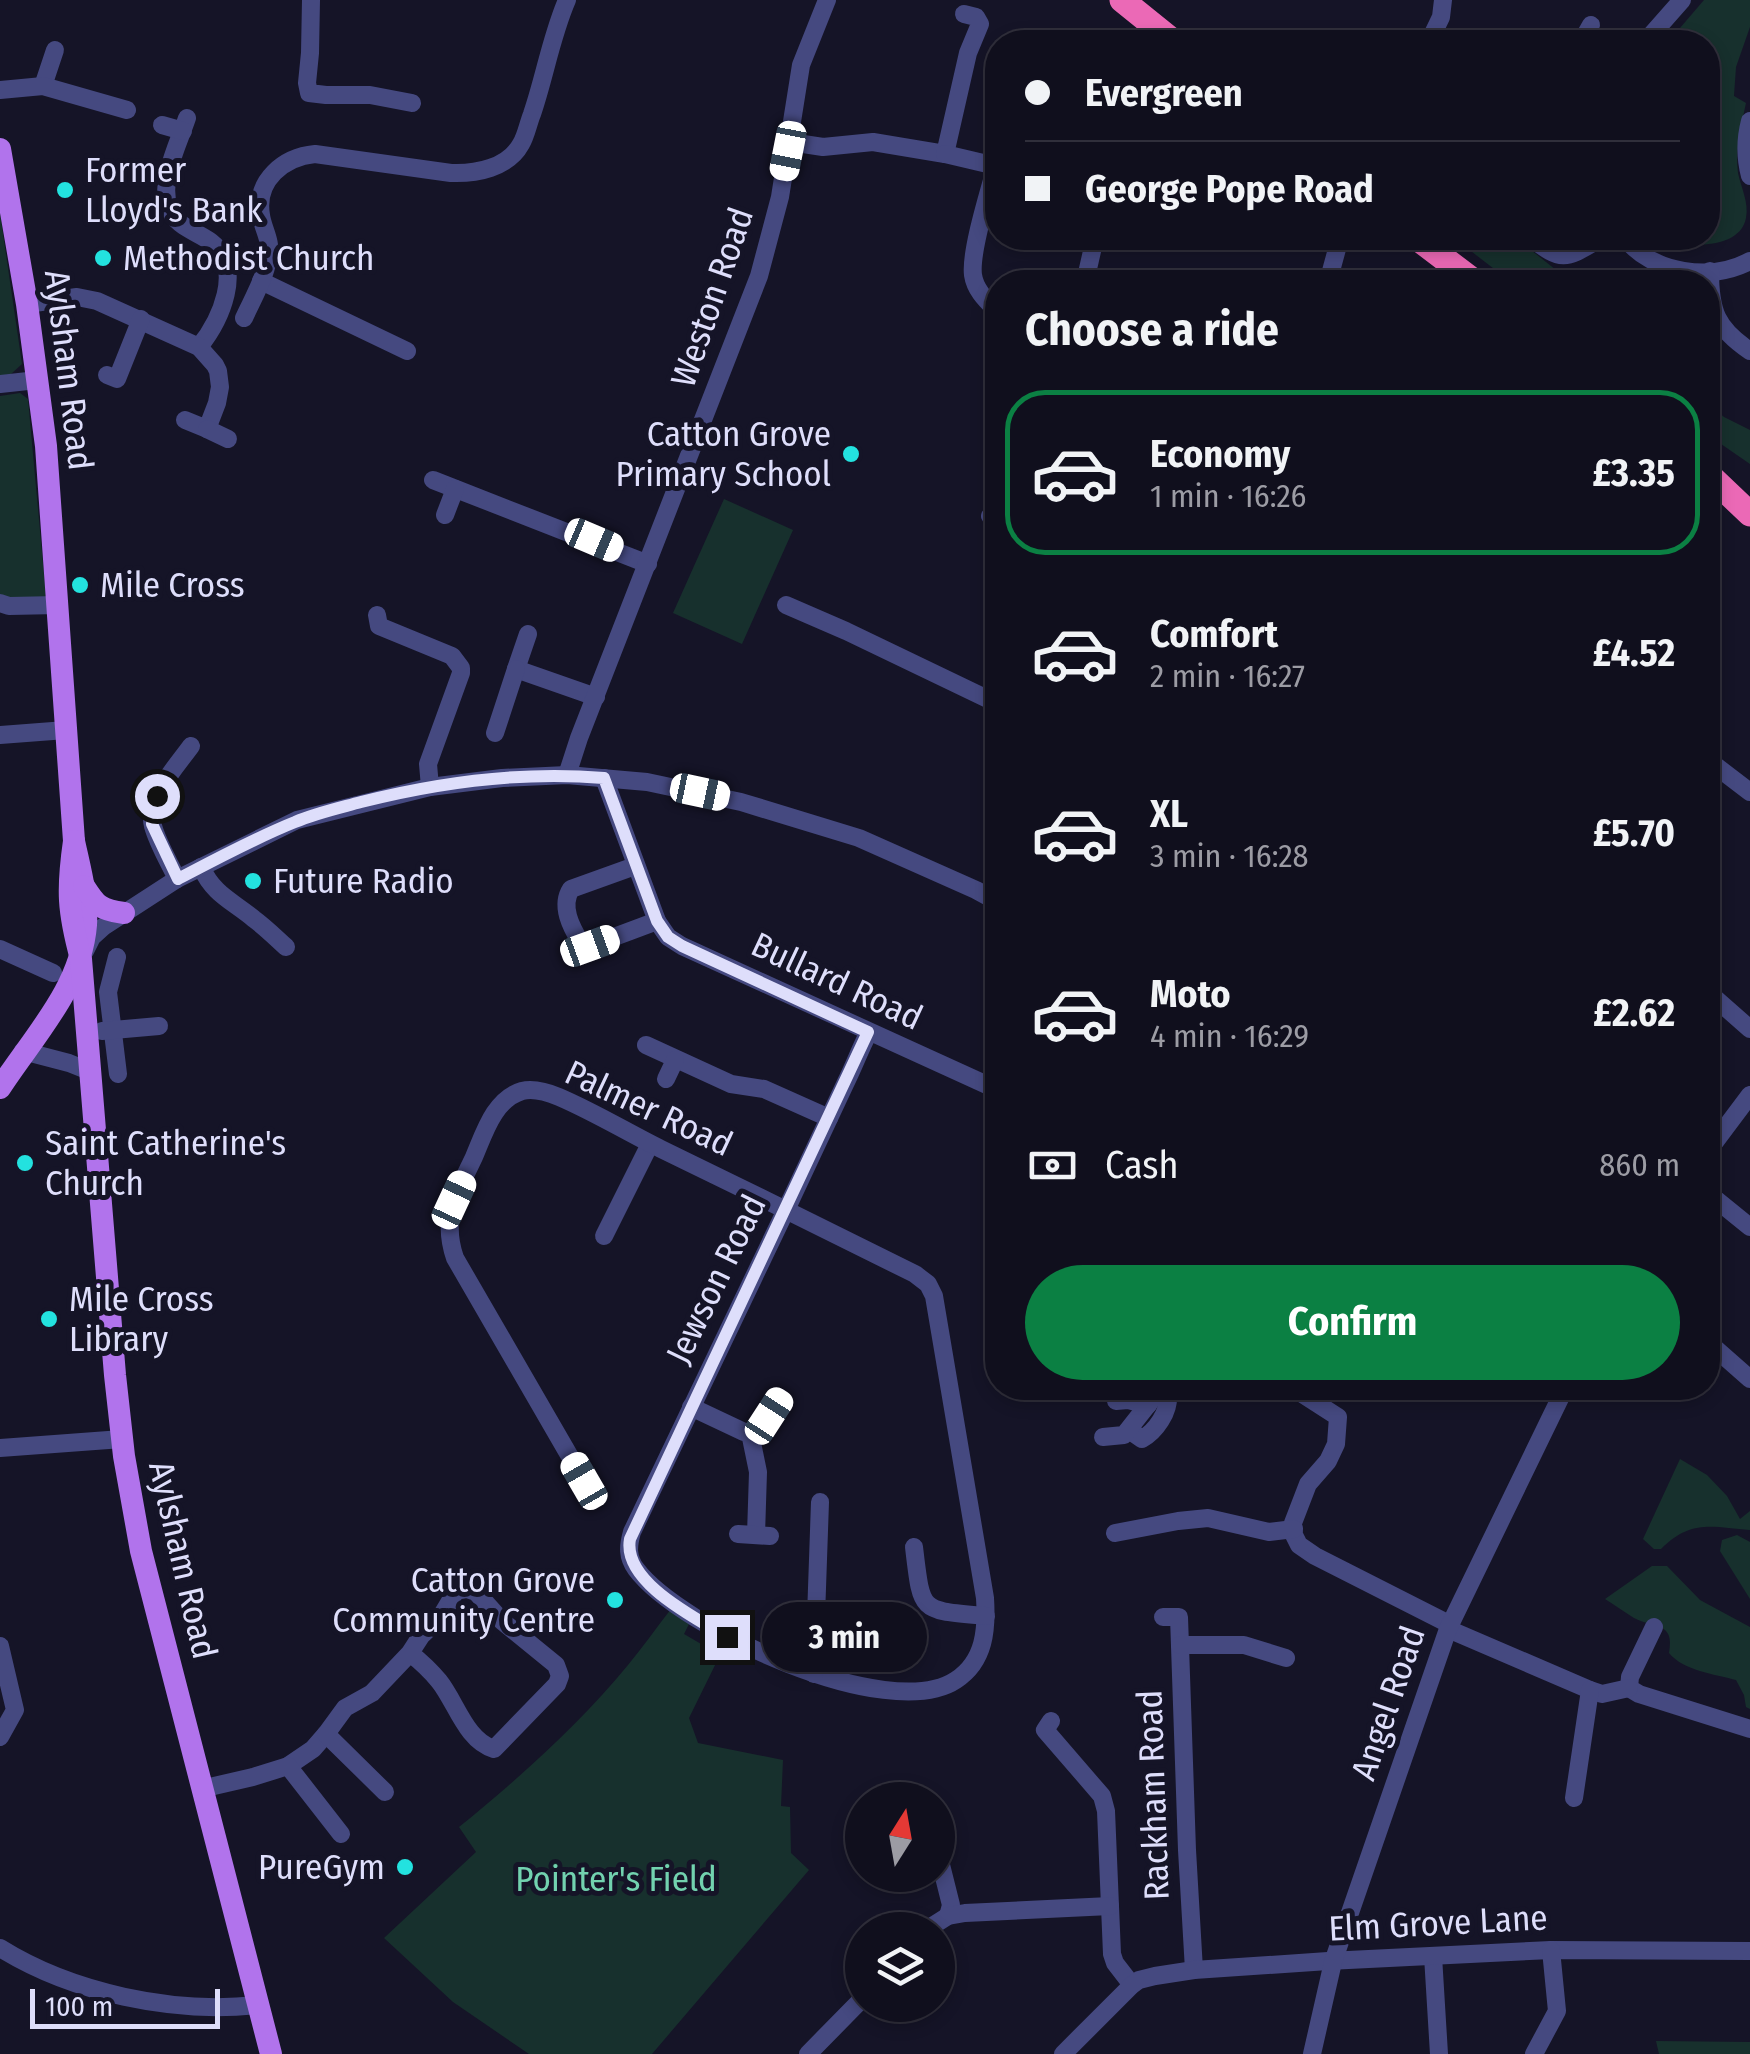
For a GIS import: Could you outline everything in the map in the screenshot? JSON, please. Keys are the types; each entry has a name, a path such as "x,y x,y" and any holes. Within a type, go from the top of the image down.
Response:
{"highway":[{"path":"1122,0 1146,30"},
{"path":"1433,250 1458,270"},
{"path":"1720,473 1750,494"},
{"path":"1720,485 1750,514"}],"main road":[{"name":"Aylsham Road","path":"0,149 46,446 74,841 84,886 86,924 80,959"},
{"name":"Aylsham Road","path":"74,841 68,887 70,922 80,959 122,1438 142,1551 270,2054"},
{"path":"84,886 95,904 110,912 124,913"},
{"path":"0,1088 70,984 80,959"}],"street":[{"path":"311,0 309,93 370,95 412,103"},
{"path":"244,318 267,260 269,242 260,210 269,177 298,156 316,154 451,174 472,174 509,158 521,146 567,0"},
{"name":"Weston Road","path":"567,775 759,276 776,215 801,65 827,0"},
{"path":"1435,30 1443,0"},
{"path":"1656,30 1682,0"},
{"path":"964,14 989,25 985,30"},
{"path":"945,154 968,52 985,30"},
{"path":"43,86 55,50"},
{"path":"0,90 43,86 127,110"},
{"path":"1750,121 1746,156 1750,176"},
{"path":"162,125 185,124 167,180 170,213 181,225 210,241 222,253 228,270 217,321 199,348"},
{"path":"790,142 823,146 873,142 985,163"},
{"path":"985,212 973,277 985,298"},
{"path":"1547,250 1560,256 1579,250"},
{"path":"1638,250 1678,270"},
{"path":"1710,270 1750,261"},
{"path":"261,282 407,351"},
{"path":"27,304 77,298 97,301 199,348 218,372 220,387 207,429"},
{"path":"118,380 141,319"},
{"path":"1720,324 1732,339 1749,350"},
{"path":"0,384 37,380"},
{"path":"185,420 228,439"},
{"path":"432,480 648,564"},
{"path":"445,515 455,489"},
{"path":"0,603 58,605"},
{"path":"786,605 985,698"},
{"path":"375,624 452,656 461,668 428,764 430,786"},
{"path":"516,725 496,728 528,634"},
{"path":"516,669 596,697"},
{"path":"0,735 66,730"},
{"path":"178,879 152,824 152,813 157,796 191,746"},
{"path":"1720,769 1750,792"},
{"path":"80,959 92,938 124,913 201,866 298,820 430,786 502,778 567,775 647,782 741,802 859,838 985,895"},
{"name":"Bullard Road","path":"604,778 657,921 668,937 985,1084"},
{"path":"201,866 209,884 286,947"},
{"path":"635,866 571,889 565,904 576,935 580,943 590,946 657,921"},
{"path":"0,949 47,963"},
{"path":"117,957 108,992 118,1074"},
{"path":"1720,1003 1750,1029"},
{"path":"87,1032 159,1026"},
{"name":"Jewson Road","path":"814,1674 727,1637 686,1611 654,1588 634,1567 628,1546 868,1032"},
{"path":"646,1046 732,1084 764,1089 829,1118"},
{"path":"24,1052 89,1071"},
{"path":"666,1080 675,1060"},
{"name":"Palmer Road","path":"591,1493 455,1258 448,1239 454,1200 494,1115 508,1098 524,1090 560,1098 915,1274 928,1284 934,1296 986,1616"},
{"path":"1720,1135 1750,1095"},
{"path":"604,1236 650,1144"},
{"path":"1720,1203 1750,1227"},
{"path":"1720,1353 1750,1379"},
{"path":"691,1407 750,1433 759,1428 780,1398"},
{"path":"1103,1437 1124,1435 1152,1400"},
{"path":"1130,1430 1142,1439 1147,1438 1169,1406 1168,1400"},
{"path":"1312,1400 1338,1417 1338,1430 1328,1461 1308,1484 1297,1509 1294,1529 1299,1545 1449,1626 1590,1690 1602,1694 1628,1688 1745,1722"},
{"name":"Angel Road","path":"1312,2054 1333,1962 1449,1626 1558,1400"},
{"path":"1116,1401 1148,1406"},
{"path":"750,1433 758,1472 755,1535"},
{"path":"0,1448 122,1438"},
{"path":"820,1502 814,1674 922,1692 956,1680 975,1662 986,1635 986,1616 932,1609 924,1603 912,1588 914,1547"},
{"path":"1115,1532 1208,1518 1269,1532 1294,1529"},
{"path":"201,1789 288,1766 313,1749 345,1708 372,1693 410,1652 440,1618 456,1591 476,1592 502,1621 556,1665 560,1676 557,1684 494,1749 470,1730 441,1683 410,1652"},
{"name":"Rackham Road","path":"1179,1617 1194,1970"},
{"path":"1628,1688 1628,1682 1651,1654 1654,1626"},
{"path":"1180,1646 1244,1644 1286,1658"},
{"path":"0,1646 15,1710 0,1737"},
{"path":"1574,1798 1571,1772 1590,1690"},
{"path":"1031,1744 1048,1725 1102,1796 1106,1811 1112,1954 1132,1985 1063,2054"},
{"path":"326,1734 385,1792"},
{"path":"288,1766 340,1834"},
{"path":"955,1916 1110,1906"},
{"path":"1534,2054 1557,2010 1551,1950"},
{"name":"Elm Grove Lane","path":"1132,1985 1155,1976 1194,1970 1433,1956 1551,1950 1750,1951"},
{"path":"1433,1956 1439,2054"},
{"path":"4,1957 120,1997 185,2007 257,2006"},
{"path":"808,2054 845,2016"}],"green space":[{"path":"1704,0 1750,0 1750,27 1736,67 1734,96 1746,103 1737,164 1747,212 1741,230 1720,242 1720,30 1678,30"},
{"path":"0,213 22,364 11,374 0,376"},
{"path":"1470,250 1531,250 1556,270 1495,270"},
{"path":"20,393 28,399 46,597 0,600 0,396"},
{"path":"1720,414 1750,430 1750,464 1720,443"},
{"path":"724,499 793,530 742,644 673,613"},
{"path":"1680,1459 1707,1475 1727,1496 1740,1519 1750,1511 1750,1530 1692,1529 1661,1549 1654,1549 1643,1539"},
{"path":"1737,1535 1750,1542 1750,1599 1720,1551 1722,1540"},
{"path":"1652,1566 1667,1566 1700,1600 1750,1627 1750,1709 1736,1680 1683,1664 1669,1653 1666,1631 1634,1618 1605,1599"},
{"name":"Pointer's Field","path":"671,1609 690,1622 684,1634 720,1655 689,1718 698,1743 783,1760 781,1806 790,1807 791,1853 809,1870 652,2054 529,2054 453,2002 384,1938 476,1852 459,1827 569,1730 628,1665"},
{"path":"1656,2041 1750,2042 1750,2054 1659,2054"}],"place":[{"name":"Former Lloyd's Bank","path":"65,190"},
{"name":"Methodist Church","path":"103,258"},
{"name":"Catton Grove Primary School","path":"851,454"},
{"name":"Mile Cross","path":"80,585"},
{"name":"Future Radio","path":"253,881"},
{"name":"Saint Catherine's Church","path":"25,1163"},
{"name":"Mile Cross Library","path":"49,1319"},
{"name":"Catton Grove Community Centre","path":"615,1600"},
{"name":"PureGym","path":"405,1867"}],"route":[{"path":"157,796 152,824 178,879 298,820 389,795 502,778 604,778 657,921 668,937 868,1032 628,1546 634,1567 654,1588 727,1637"}]}
